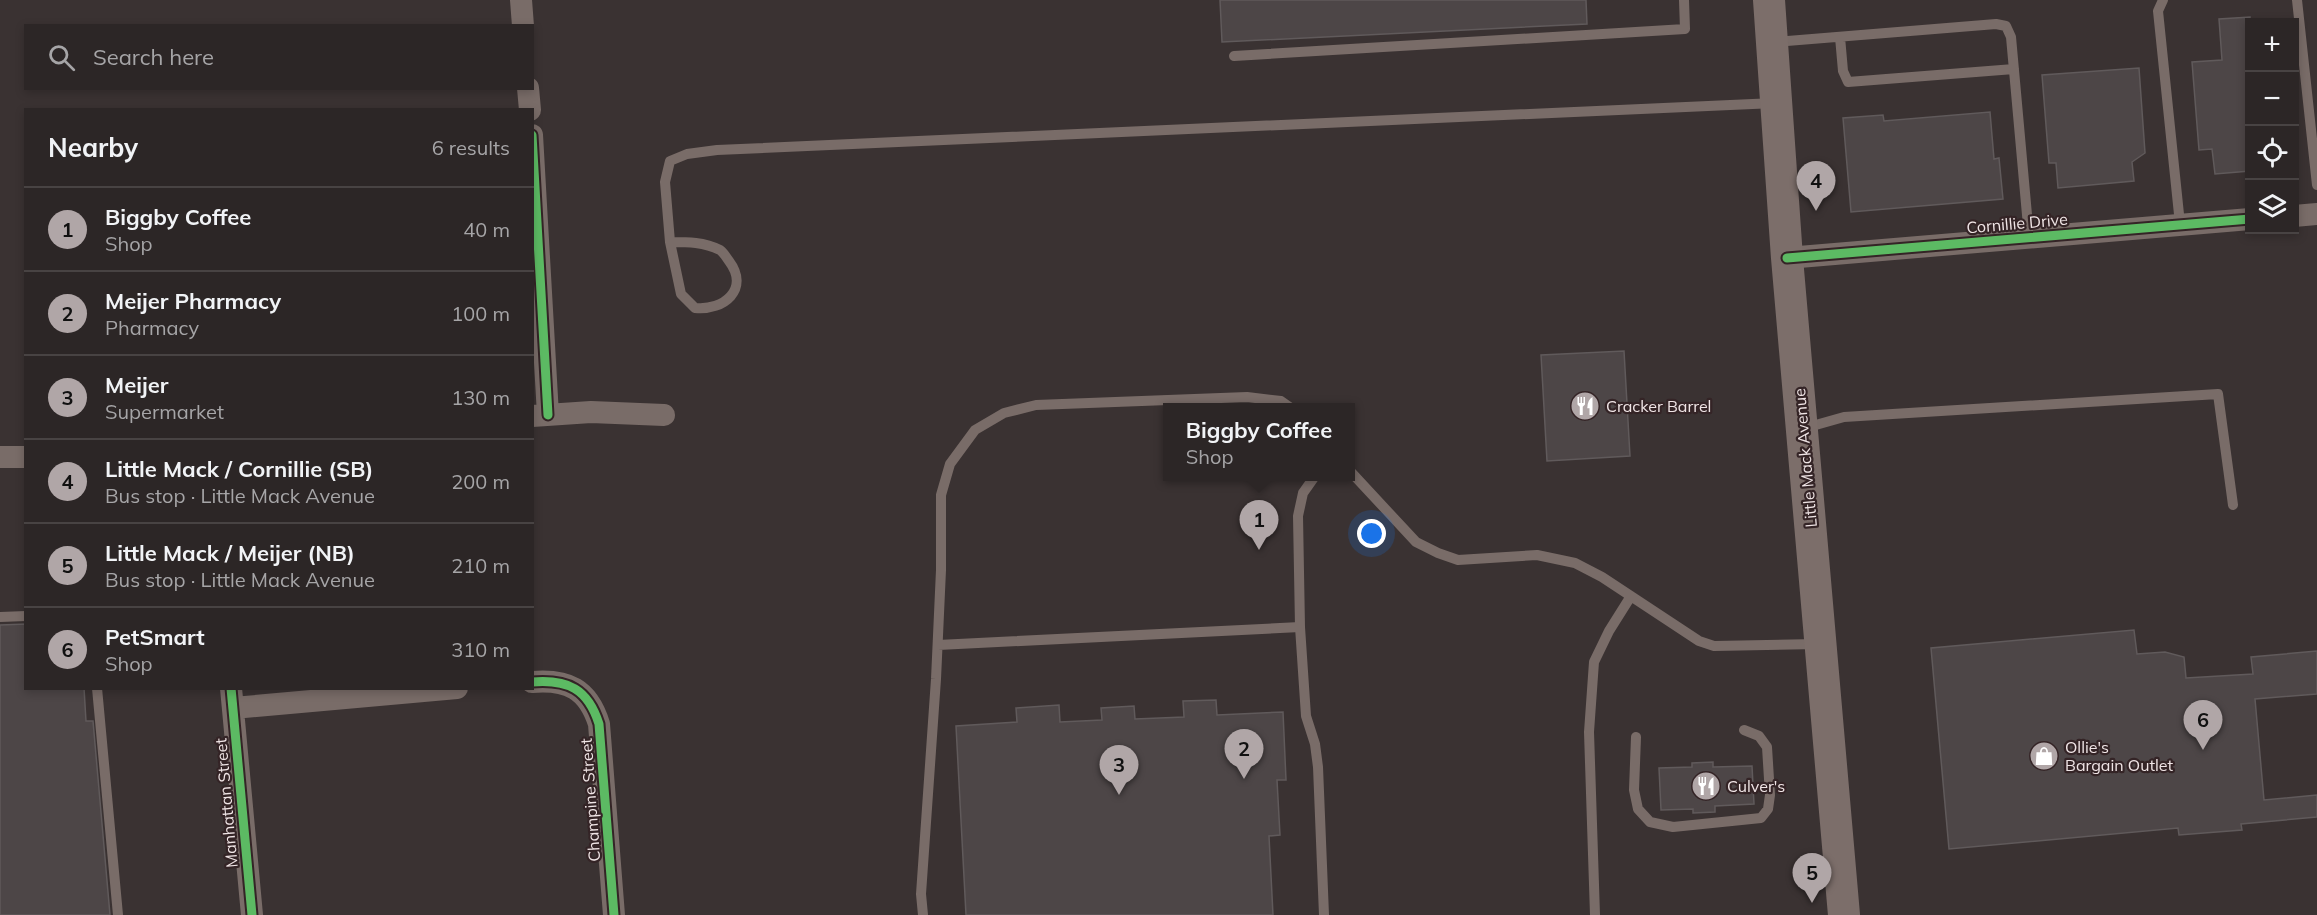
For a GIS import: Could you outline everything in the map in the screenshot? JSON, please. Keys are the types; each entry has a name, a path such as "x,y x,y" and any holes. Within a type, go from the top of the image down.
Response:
{"main road":[{"name":"Little Mack Avenue","path":"1769,0 1787,258 1844,915"}],"street":[{"path":"521,0 523,24"},
{"path":"528,90 530,108"},
{"path":"534,177 540,415 601,412 664,416"},
{"path":"2299,216 2317,214"},
{"name":"Cornillie Drive","path":"1787,258 2245,219"},
{"path":"0,457 24,457"},
{"name":"Champine Street","path":"534,682 560,682 577,690 588,700 599,724 614,915"},
{"path":"232,698 412,690"},
{"name":"Manhattan Street","path":"232,698 252,915"}],"lane":[{"path":"1234,56 1685,29 1684,0"},
{"path":"2163,0 2158,11 2180,224"},
{"path":"2297,0 2317,185"},
{"path":"1771,42 1996,24 2006,26 2011,37 2029,237"},
{"path":"1840,36 1843,71 1848,82 2014,69"},
{"path":"670,242 699,243 722,251 735,269 736,289 725,304 707,310 695,309 681,294 670,242 665,182 670,161 687,154 717,150 1775,103"},
{"path":"1802,429 1844,417 2218,394 2233,505"},
{"path":"923,915 921,894 938,645 941,495 950,464 975,430 1004,413 1036,405 1247,397 1284,403"},
{"path":"1355,476 1416,542 1438,553 1458,560 1537,555 1575,563 1631,596 1699,641 1714,646 1820,644"},
{"path":"1312,481 1303,494 1298,516 1300,627 1306,716 1315,744 1318,767 1324,915"},
{"path":"1594,915 1589,732 1594,662 1609,631 1631,596"},
{"path":"0,617 24,616"},
{"path":"938,645 1300,627"},
{"path":"98,690 118,915"},
{"path":"1636,737 1634,790 1638,809 1650,822 1673,827 1761,818 1768,809 1770,795 1767,747 1759,736 1744,730"}],"building":[{"path":"1220,0 1586,0 1587,24 1222,42"},
{"path":"2250,17 2245,18 2245,171 2215,174 2212,149 2199,150 2192,62 2222,60 2219,19"},
{"path":"2139,68 2145,153 2132,162 2134,181 2058,188 2056,163 2049,163 2042,75"},
{"path":"1990,112 1994,159 1999,158 2003,199 1851,212 1843,118 1883,115 1884,121"},
{"name":"Cracker Barrel","path":"1624,351 1630,456 1547,461 1541,355"},
{"path":"24,624 24,690 84,690 86,721 93,721 110,915 0,915 0,625"},
{"name":"Ollie's Bargain Outlet","path":"2134,630 2137,654 2165,652 2184,657 2186,678 2253,674 2251,657 2317,651 2317,694 2255,699 2264,800 2317,795 2317,817 2241,824 2242,830 2179,835 2178,828 1949,849 1931,648"},
{"path":"1216,700 1217,715 1283,712 1286,780 1277,780 1280,835 1269,836 1273,915 966,915 956,726 1017,722 1016,708 1059,705 1060,722 1102,720 1101,708 1134,706 1135,719 1184,717 1183,701"},
{"name":"Culver's","path":"1713,762 1713,767 1752,766 1754,804 1715,806 1715,812 1693,813 1693,809 1661,810 1659,768 1692,767 1692,763"}],"cycle path":[{"path":"534,170 548,415"},
{"path":"1787,258 2245,219"},
{"path":"534,682 556,682 575,689 589,702 599,724 614,915"},
{"path":"231,690 252,915"}],"place":[{"name":"Little Mack / Cornillie (SB)","path":"1816,211"},
{"name":"Cracker Barrel","path":"1585,406"},
{"name":"Biggby Coffee","path":"1259,550"},
{"name":"PetSmart","path":"2203,750"},
{"name":"Ollie's Bargain Outlet","path":"2044,756"},
{"name":"Meijer Pharmacy","path":"1244,779"},
{"name":"Culver's","path":"1706,786"},
{"name":"Meijer","path":"1119,795"},
{"name":"Little Mack / Meijer (NB)","path":"1812,903"}]}
